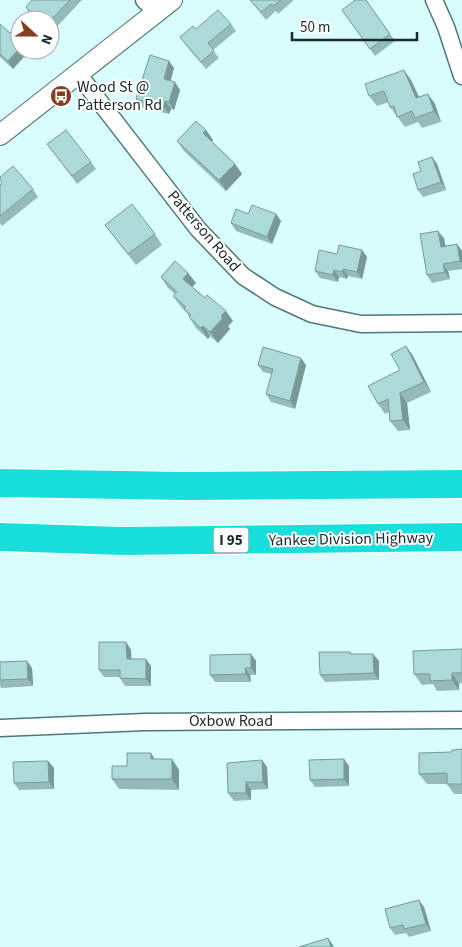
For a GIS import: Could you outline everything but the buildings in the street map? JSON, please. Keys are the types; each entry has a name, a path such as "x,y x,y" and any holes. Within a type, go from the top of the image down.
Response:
{"highway":[{"path":"0,483 185,486 462,484"},
{"name":"Yankee Division Highway","path":"0,536 114,541 462,537"}],"street":[{"path":"434,0 446,27 462,76"},
{"path":"0,135 79,75 158,4"},
{"name":"Patterson Road","path":"79,75 198,229 243,276 276,297 312,314 360,324 462,323"},
{"name":"Oxbow Road","path":"0,728 145,722 462,720"}],"place":[{"name":"Wood St @ Patterson Rd","path":"61,96"}]}
